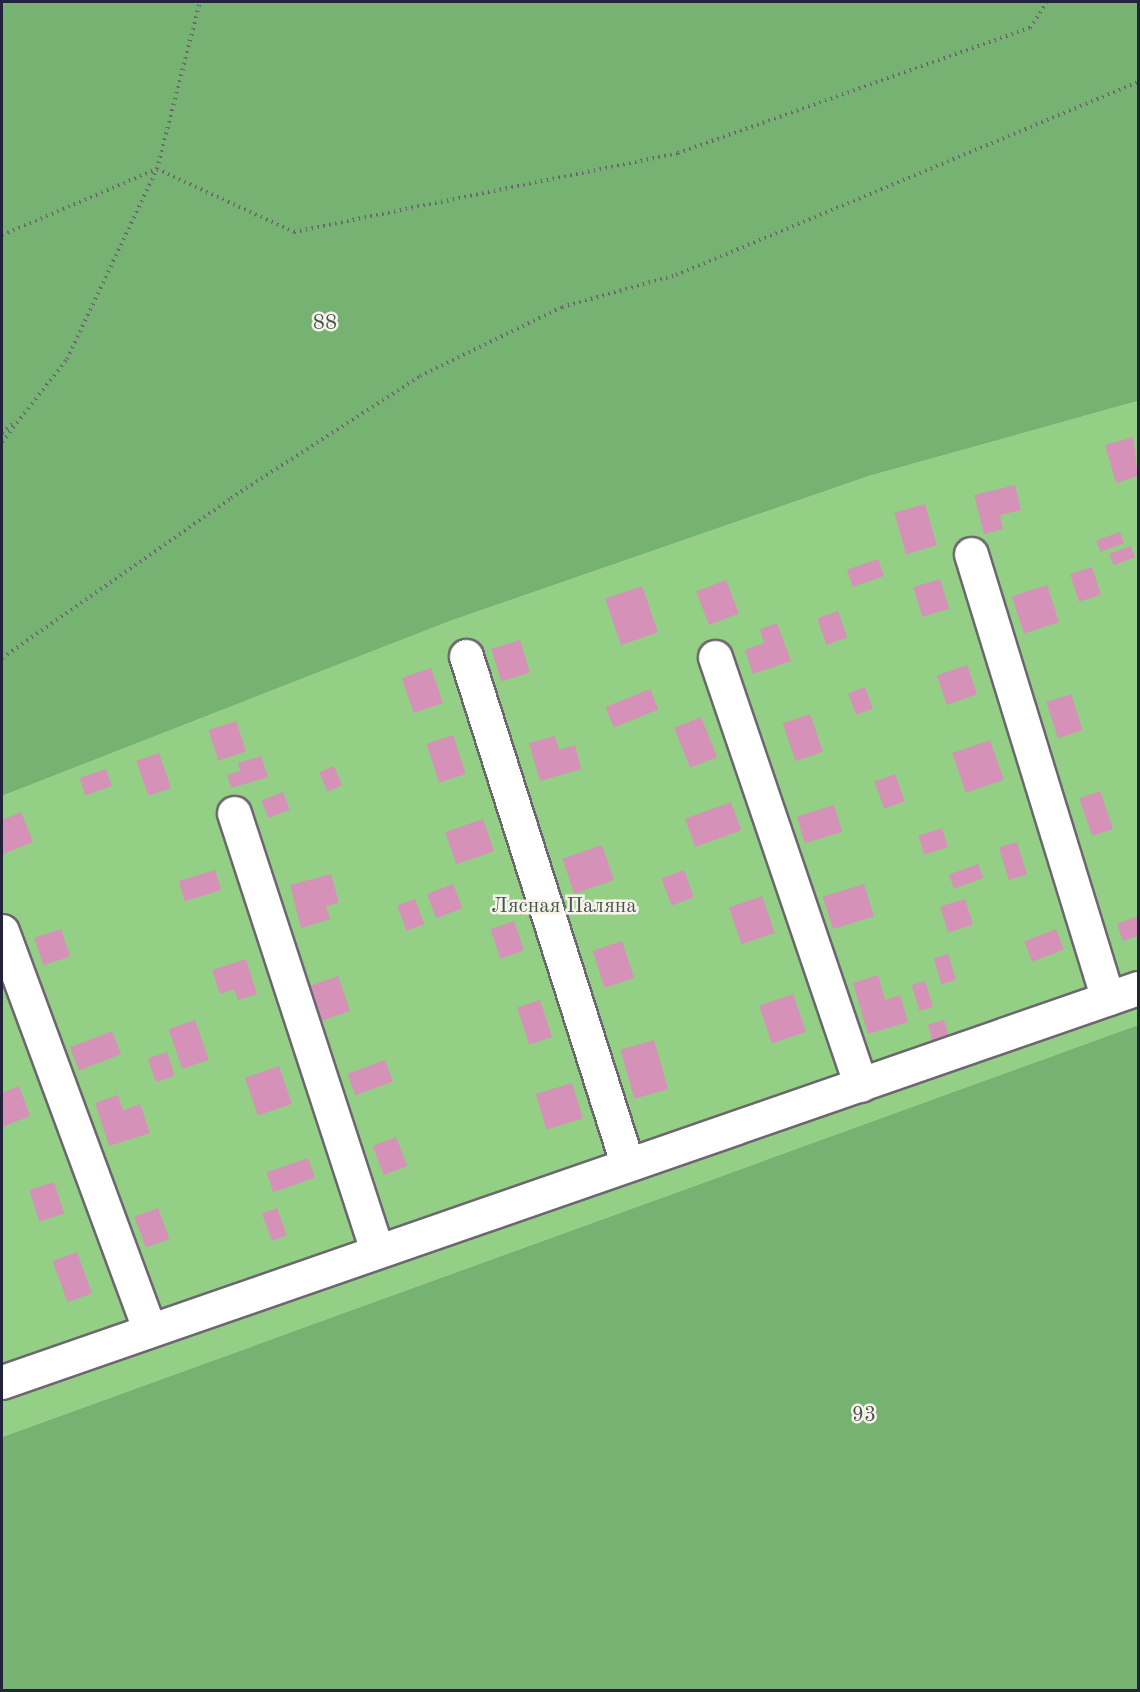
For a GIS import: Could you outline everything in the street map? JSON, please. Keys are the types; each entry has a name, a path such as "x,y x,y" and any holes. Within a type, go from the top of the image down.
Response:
{"street":[{"path":"971,554 1108,998"},
{"path":"466,656 627,1163"},
{"path":"715,657 861,1085"},
{"path":"234,813 376,1248"},
{"path":"2,931 149,1329"},
{"path":"2,1382 376,1248 861,1085 1138,988"}],"path":[{"path":"2,442 67,359 157,169 200,2"},
{"path":"2,235 157,169 294,232 678,153 1030,28 1047,2"},
{"path":"2,658 231,498 420,376 562,307 698,266 1138,82"},
{"path":"2,433 23,415"}],"green space":[{"name":"88","path":"2,2 1138,2 1138,401 869,476 450,621 2,796"},
{"name":"Лясная Паляна","path":"1138,401 1138,1025 2,1437 2,796 450,621 869,476"},
{"name":"93","path":"1138,1025 1138,1690 2,1690 2,1437"}],"building":[{"path":"1133,437 1138,476 1116,483 1105,445"},
{"path":"1015,485 1021,510 1000,515 1003,529 984,534 974,495"},
{"path":"925,504 937,545 906,554 894,513"},
{"path":"1120,532 1124,543 1101,552 1097,541"},
{"path":"1131,546 1135,557 1113,565 1109,554"},
{"path":"878,559 884,576 853,587 847,570"},
{"path":"1092,567 1101,595 1079,602 1070,574"},
{"path":"940,579 949,609 922,617 913,587"},
{"path":"726,580 739,614 709,625 696,591"},
{"path":"1047,585 1059,622 1024,634 1012,596"},
{"path":"642,586 658,632 621,645 605,599"},
{"path":"838,611 847,637 826,645 817,618"},
{"path":"777,623 791,661 753,674 745,650 764,643 760,629"},
{"path":"520,640 530,673 501,681 491,649"},
{"path":"967,665 977,694 947,705 937,675"},
{"path":"431,668 443,703 414,713 402,678"},
{"path":"865,687 873,709 856,715 848,693"},
{"path":"650,689 658,709 614,727 605,707"},
{"path":"1071,694 1083,730 1058,738 1046,702"},
{"path":"810,714 823,752 796,761 783,723"},
{"path":"701,717 717,757 690,768 674,728"},
{"path":"236,721 246,751 218,760 208,730"},
{"path":"453,735 466,774 439,783 426,744"},
{"path":"555,736 559,750 575,745 581,769 540,781 529,743"},
{"path":"990,740 1004,780 966,793 952,753"},
{"path":"159,753 171,788 148,796 136,761"},
{"path":"261,756 268,777 231,788 227,775 240,771 238,763"},
{"path":"334,766 342,785 327,792 319,772"},
{"path":"106,769 112,786 85,795 80,778"},
{"path":"895,774 905,801 884,809 874,782"},
{"path":"1100,791 1113,829 1092,836 1079,798"},
{"path":"283,792 290,810 268,818 262,800"},
{"path":"731,802 741,830 695,847 685,819"},
{"path":"834,805 842,832 805,843 797,816"},
{"path":"21,812 33,842 3,854 2,820"},
{"path":"483,819 494,851 456,864 445,832"},
{"path":"942,828 948,847 924,855 918,836"},
{"path":"1017,842 1027,875 1009,880 999,848"},
{"path":"602,845 614,880 574,894 562,859"},
{"path":"978,864 983,878 954,889 949,875"},
{"path":"215,870 221,890 185,901 179,881"},
{"path":"684,870 694,897 671,905 661,878"},
{"path":"331,874 339,903 326,906 330,919 301,928 290,885"},
{"path":"453,884 462,908 436,918 427,894"},
{"path":"864,884 874,917 833,929 823,897"},
{"path":"762,896 775,933 742,944 729,907"},
{"path":"415,899 424,924 406,931 397,905"},
{"path":"965,899 973,925 948,932 940,907"},
{"path":"1138,916 1138,936 1123,941 1117,924"},
{"path":"514,921 524,950 500,958 490,929"},
{"path":"61,929 70,957 43,965 34,938"},
{"path":"1056,929 1064,950 1032,962 1024,941"},
{"path":"622,941 634,978 605,988 593,951"},
{"path":"948,954 956,980 942,984 934,958"},
{"path":"246,959 257,994 238,1000 234,989 220,994 212,970"},
{"path":"878,975 885,1000 900,995 908,1022 868,1034 853,983"},
{"path":"338,976 350,1011 317,1022 305,987"},
{"path":"925,981 933,1007 920,1011 912,985"},
{"path":"793,994 806,1032 772,1044 759,1006"},
{"path":"540,1000 552,1037 529,1045 517,1007"},
{"path":"195,1020 209,1060 182,1069 169,1029"},
{"path":"944,1020 949,1037 933,1042 928,1025"},
{"path":"112,1031 121,1054 79,1070 70,1047"},
{"path":"654,1040 668,1089 634,1099 620,1050"},
{"path":"167,1052 175,1076 156,1082 148,1058"},
{"path":"385,1060 393,1082 355,1095 347,1074"},
{"path":"279,1066 292,1104 258,1116 245,1078"},
{"path":"572,1083 583,1118 546,1129 536,1094"},
{"path":"19,1086 30,1116 2,1127 2,1093"},
{"path":"118,1095 123,1110 140,1104 150,1133 109,1146 95,1103"},
{"path":"396,1137 407,1166 384,1175 373,1146"},
{"path":"308,1158 315,1178 273,1192 266,1172"},
{"path":"54,1182 64,1213 39,1221 29,1190"},
{"path":"158,1208 169,1239 146,1248 135,1217"},
{"path":"277,1208 287,1235 272,1241 262,1213"},
{"path":"77,1252 92,1293 68,1302 53,1261"}]}
